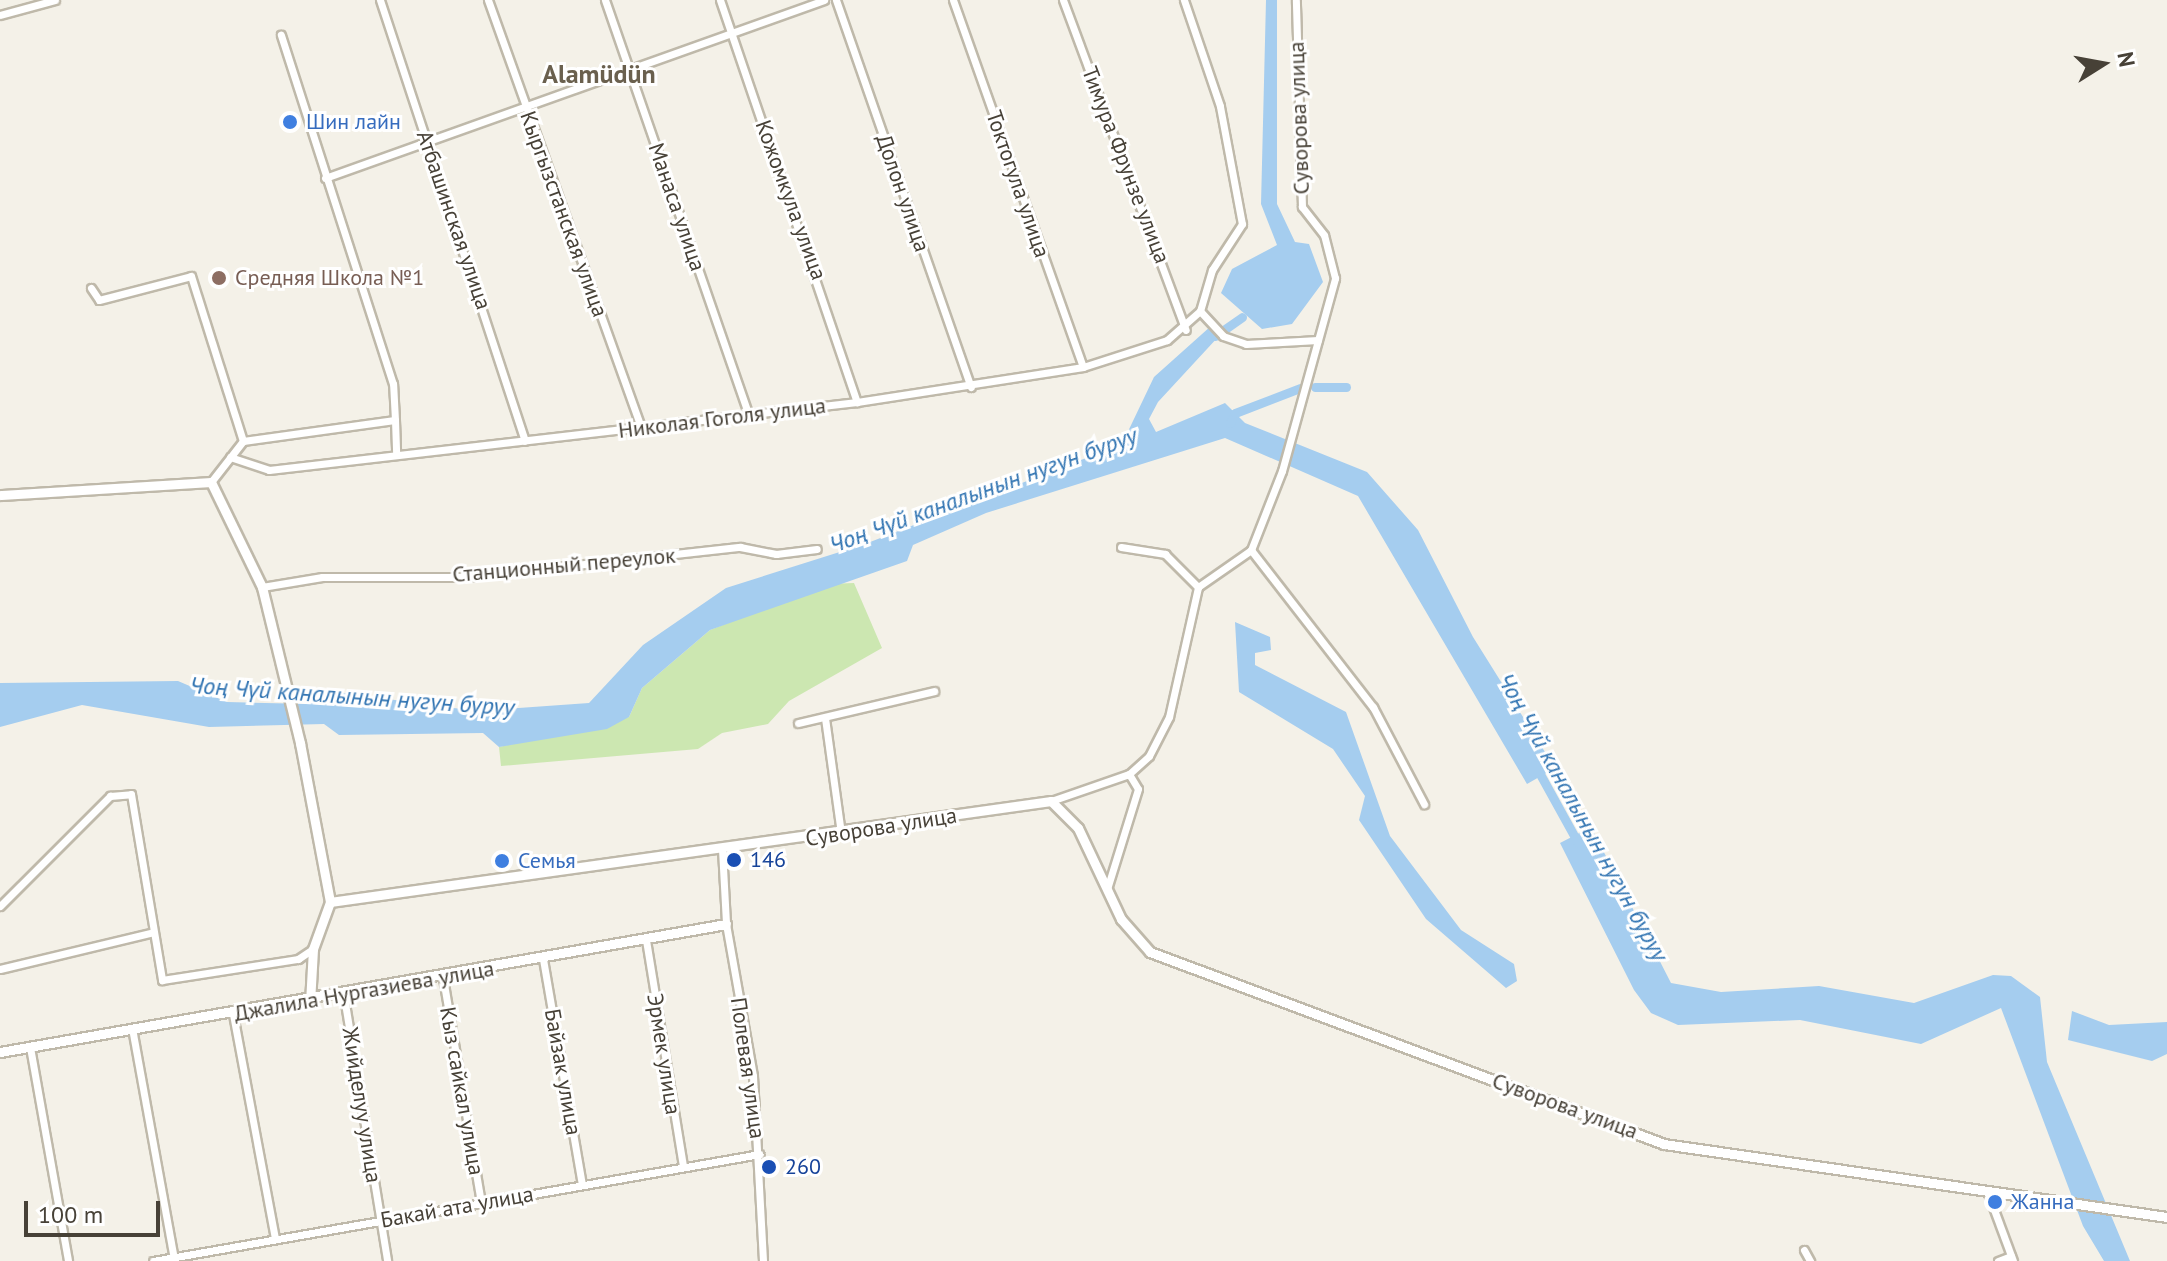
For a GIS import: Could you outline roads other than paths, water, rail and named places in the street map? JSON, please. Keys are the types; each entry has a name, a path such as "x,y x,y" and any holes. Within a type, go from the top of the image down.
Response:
{"street":[{"path":"0,15 55,0"},
{"name":"Атбашинская улица","path":"380,0 525,441"},
{"name":"Кыргызстанская улица","path":"488,0 641,427"},
{"name":"Манаса улица","path":"605,0 749,415"},
{"name":"Кожомкула улица","path":"720,0 857,402"},
{"path":"325,178 824,0"},
{"name":"Долон улица","path":"836,0 971,387"},
{"name":"Токтогула улица","path":"953,0 1083,367"},
{"name":"Тимура Фрунзе улица","path":"1063,0 1186,330"},
{"path":"1184,0 1220,106 1242,211 1240,233 1212,270 1200,311 1186,330"},
{"name":"Суворова улица","path":"1251,550 1335,278 1324,235 1302,207 1296,0"},
{"path":"281,35 393,384 396,455"},
{"path":"91,288 99,300 191,276 243,441"},
{"path":"1200,311 1223,336 1276,346 1318,340"},
{"name":"Николая Гоголя улица","path":"230,457 269,470 971,387 1083,367 1186,330"},
{"path":"0,495 211,482 243,441 395,420"},
{"path":"211,482 262,587 290,690 330,902 313,949 310,1002"},
{"name":"Станционный переулок","path":"262,587 322,577 467,577 740,547 776,554 817,549"},
{"path":"1121,547 1165,554 1198,587 1251,550 1373,707 1424,804"},
{"name":"Суворова улица","path":"330,902 841,834 1051,801 1129,774 1149,756 1169,717 1198,587"},
{"path":"798,723 934,691"},
{"path":"825,718 841,834"},
{"path":"1107,890 1138,789 1129,774"},
{"path":"0,906 110,796 131,794 162,980 298,959 313,949"},
{"name":"Суворова улица","path":"1051,801 1078,828 1107,890 1150,952 1664,1144 1989,1196 2072,1203 2167,1217"},
{"name":"Полевая улица","path":"722,849 726,924 760,1154 763,1261"},
{"name":"Джалила Нургазиева улица","path":"0,1052 132,1028 344,997 726,924"},
{"path":"0,969 154,932"},
{"name":"Эрмек улица","path":"646,940 683,1167"},
{"name":"Байзак улица","path":"543,959 582,1185"},
{"name":"Кыз сайкал улица","path":"443,978 481,1203"},
{"name":"Жийделуу улица","path":"344,997 387,1261"},
{"path":"233,1014 275,1239"},
{"path":"132,1028 174,1259"},
{"path":"30,1047 68,1261"},
{"name":"Бакай ата улица","path":"153,1261 760,1154"},
{"path":"1989,1196 2012,1258 1998,1261"},
{"path":"1804,1250 1810,1261"}],"water":[{"path":"1266,0 1277,0 1277,204 1295,242 1309,244 1323,282 1292,324 1262,329 1221,293 1232,269 1277,245 1261,204"},
{"path":"1211,326 1219,336 1158,402 1149,419 1156,432 1225,403 1245,423 1367,472 1418,530 1473,637 1555,768 1527,784 1358,496 1225,438 986,513 913,545 907,561 710,630 642,688 629,717 607,729 499,747 483,733 339,735 324,724 209,727 82,705 0,727 0,683 178,681 227,702 309,704 336,692 476,711 589,703 643,645 726,588 865,544 1122,444 1154,377"},
{"path":"1235,622 1270,637 1271,650 1255,653 1255,665 1346,712 1390,836 1461,930 1514,964 1517,981 1506,988 1426,919 1359,820 1365,796 1333,749 1239,692"},
{"path":"1591,827 1671,983 1721,992 1819,986 1914,1003 1993,975 2011,976 2040,997 2047,1062 2130,1261 2104,1261 2083,1226 2001,1008 1921,1044 1800,1020 1678,1025 1651,1013 1634,990 1560,843"},
{"path":"2072,1011 2109,1025 2167,1022 2167,1054 2152,1061 2068,1040"}],"waterway":[{"path":"1215,336 1242,317"},
{"path":"1315,387 1346,387"},
{"path":"1230,423 1235,413 1300,388"},
{"name":"Чоң Чүй каналынын нугун буруу","path":"1535,765 1578,843"}],"place":[{"name":"Шин лайн","path":"290,122"},
{"name":"Средняя Школа №1","path":"219,278"},
{"name":"146","path":"734,860"},
{"name":"Семья","path":"502,861"},
{"name":"260","path":"769,1167"},
{"name":"Жанна","path":"1995,1202"}],"district":[{"name":"Alamüdün","path":"599,74"}]}
